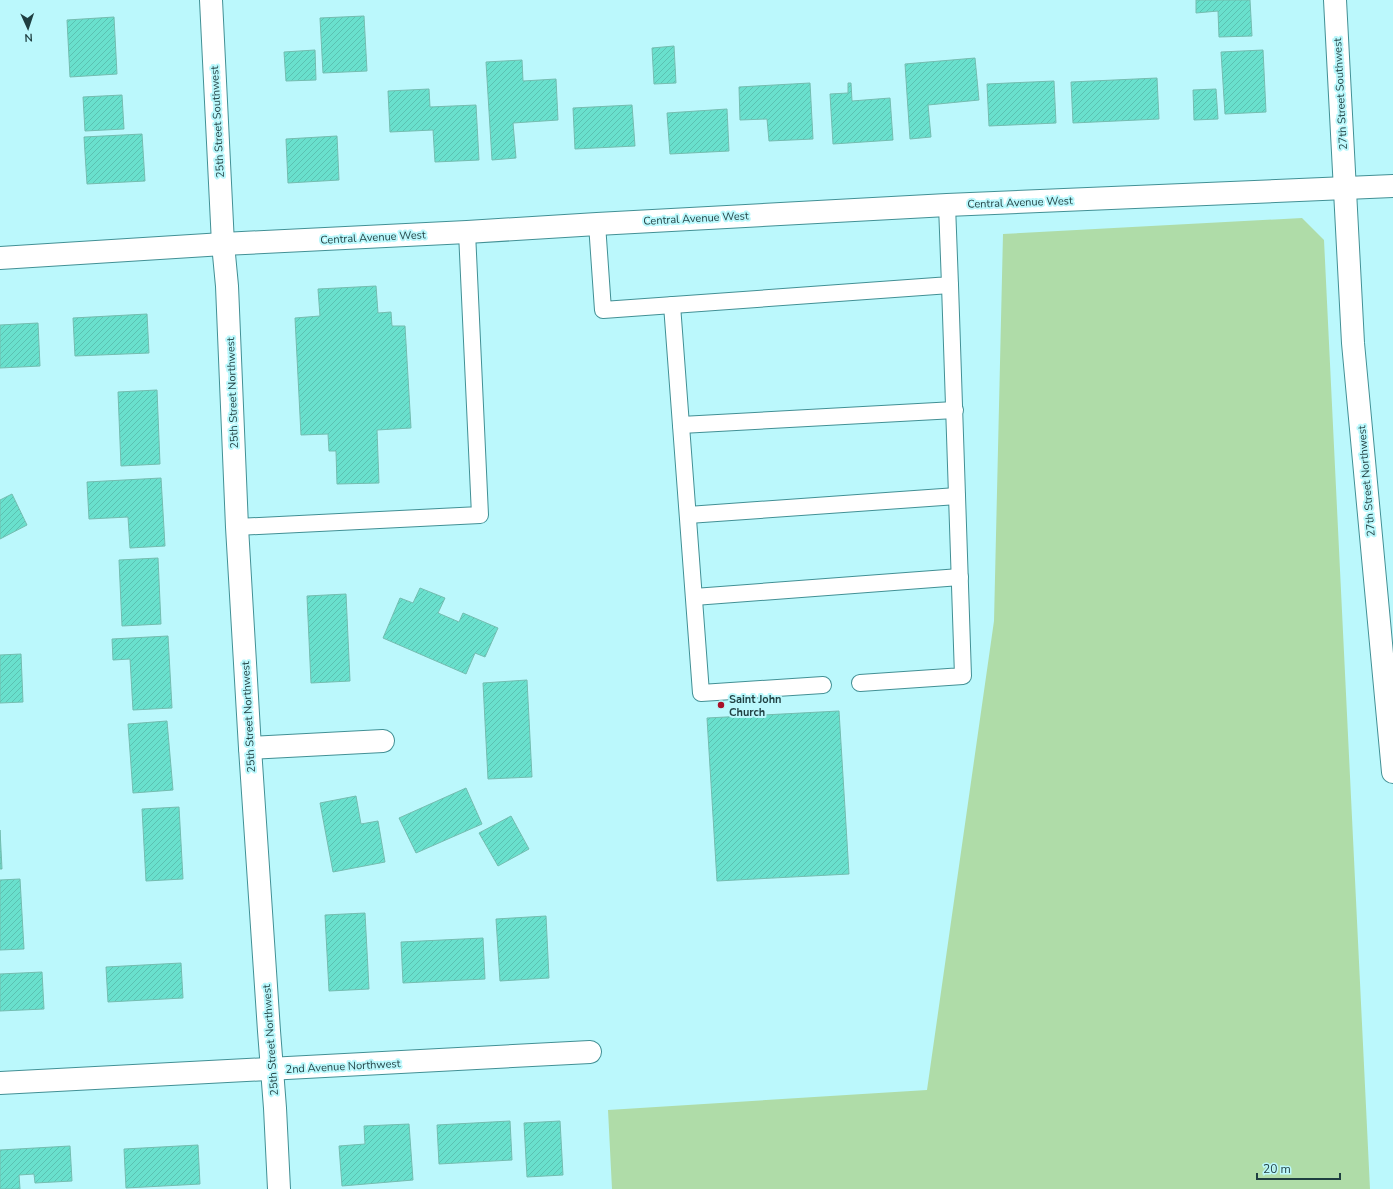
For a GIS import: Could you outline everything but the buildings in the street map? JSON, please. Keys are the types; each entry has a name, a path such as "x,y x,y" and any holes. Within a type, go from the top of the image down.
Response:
{"street":[{"name":"25th Street Southwest","path":"211,0 223,244"},
{"name":"27th Street Southwest","path":"1335,0 1345,188"},
{"name":"Central Avenue West","path":"0,258 223,244 947,205 1393,186"},
{"name":"27th Street Northwest","path":"1345,188 1353,343 1393,772"},
{"name":"25th Street Northwest","path":"223,244 228,294 237,527 250,748 275,1108 279,1189"},
{"path":"250,748 383,741"},
{"name":"2nd Avenue Northwest","path":"0,1083 272,1070 590,1052"}],"lane":[{"path":"860,683 963,676 947,205"},
{"path":"597,224 603,310 950,285"},
{"path":"237,527 480,514 468,232"},
{"path":"672,305 701,692 823,685"},
{"path":"681,425 954,410"},
{"path":"688,515 957,496"},
{"path":"694,597 960,578"}],"green space":[{"path":"1302,218 1324,240 1370,1189 612,1189 608,1110 927,1090 994,621 1003,234"}],"place":[{"name":"Saint John Church","path":"721,705"}]}
